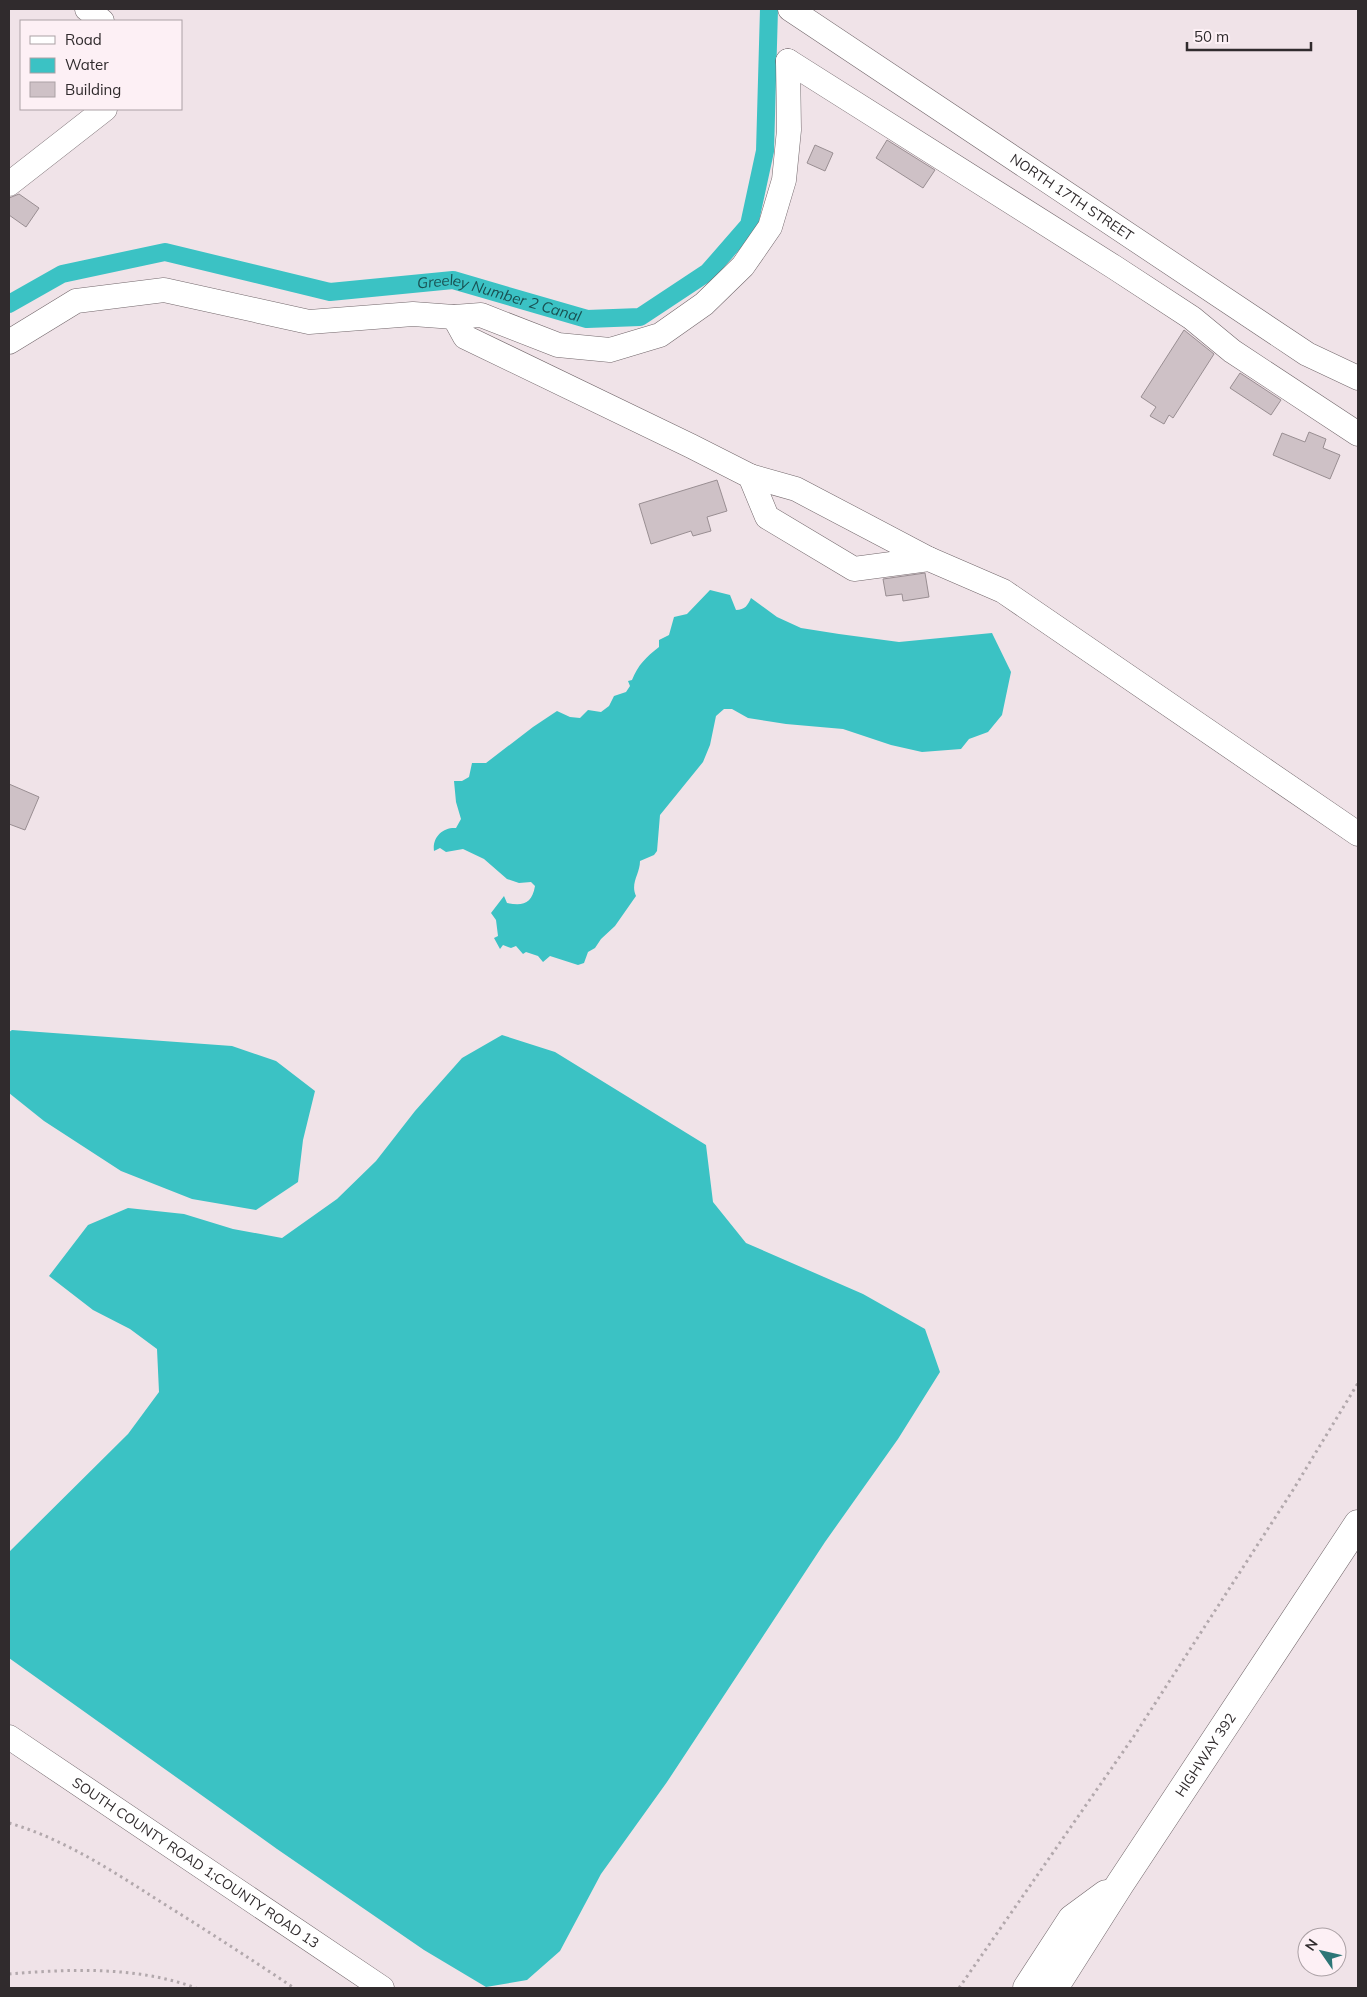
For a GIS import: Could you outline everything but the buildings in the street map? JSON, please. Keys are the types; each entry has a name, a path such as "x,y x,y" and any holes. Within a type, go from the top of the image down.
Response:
{"main road":[{"name":"HIGHWAY 392","path":"1054,1988 1120,1884 1358,1524"},
{"path":"1027,1988 1072,1919 1120,1884"}],"street":[{"path":"88,9 101,20"},
{"name":"NORTH 17TH STREET","path":"790,9 1307,354 1358,378"},
{"path":"9,342 76,301 164,290 309,322 413,314 454,317 481,314 558,344 610,350 660,335 704,304 743,266 770,227 784,180 789,130 788,61 1122,272 1192,318 1232,351 1358,434"},
{"path":"10,180 104,110"},
{"path":"454,317 465,337 750,476 796,489 929,559 1003,591 1358,834"},
{"path":"1232,351 1254,319"},
{"path":"750,476 767,517 854,569 929,559"},
{"name":"SOUTH COUNTY ROAD 1;COUNTY ROAD 13","path":"9,1737 382,1988"}],"path":[{"path":"958,1988 1134,1736 1292,1490 1358,1383"},
{"path":"9,1823 52,1839 108,1868 238,1950 294,1988"},
{"path":"9,1974 62,1970 125,1972 181,1983 196,1988"}],"water":[{"path":"710,590 730,595 736,610 746,607 751,598 777,617 801,628 839,634 899,642 992,633 1011,672 1002,715 988,732 969,739 961,749 922,752 891,745 843,729 786,724 748,718 732,709 724,709 716,716 710,745 703,762 660,815 657,851 654,855 640,861 634,887 636,896 615,926 601,939 595,948 588,952 584,963 578,965 550,956 543,962 538,956 526,952 523,954 516,946 511,948 503,945 500,949 494,938 498,936 496,920 491,913 504,896 507,903 522,904 526,902 532,897 535,886 531,882 519,883 507,879 484,859 463,849 446,852 440,848 434,851 435,841 439,834 447,829 456,828 461,819 456,802 454,781 462,781 469,777 472,763 486,763 557,711 570,717 580,718 588,710 601,712 609,706 614,696 626,692 630,686 628,681 632,680 643,662 659,647 659,640 669,635 674,617 687,614"},
{"path":"12,1030 232,1046 276,1061 315,1091 303,1140 298,1182 256,1210 192,1199 121,1171 44,1121 9,1093 9,1032"},
{"path":"502,1035 555,1052 706,1145 713,1202 746,1243 863,1294 925,1329 940,1372 898,1439 825,1542 667,1782 601,1874 560,1951 527,1980 486,1987 424,1950 277,1849 9,1658 9,1552 128,1434 159,1392 157,1349 130,1329 93,1310 49,1276 88,1225 128,1208 184,1214 233,1229 282,1238 337,1199 376,1161 415,1111 462,1058"}],"waterway":[{"name":"Greeley Number 2 Canal","path":"9,304 62,274 165,252 330,292 453,280 587,319 640,317 708,272 749,225 765,151 769,9"}]}
